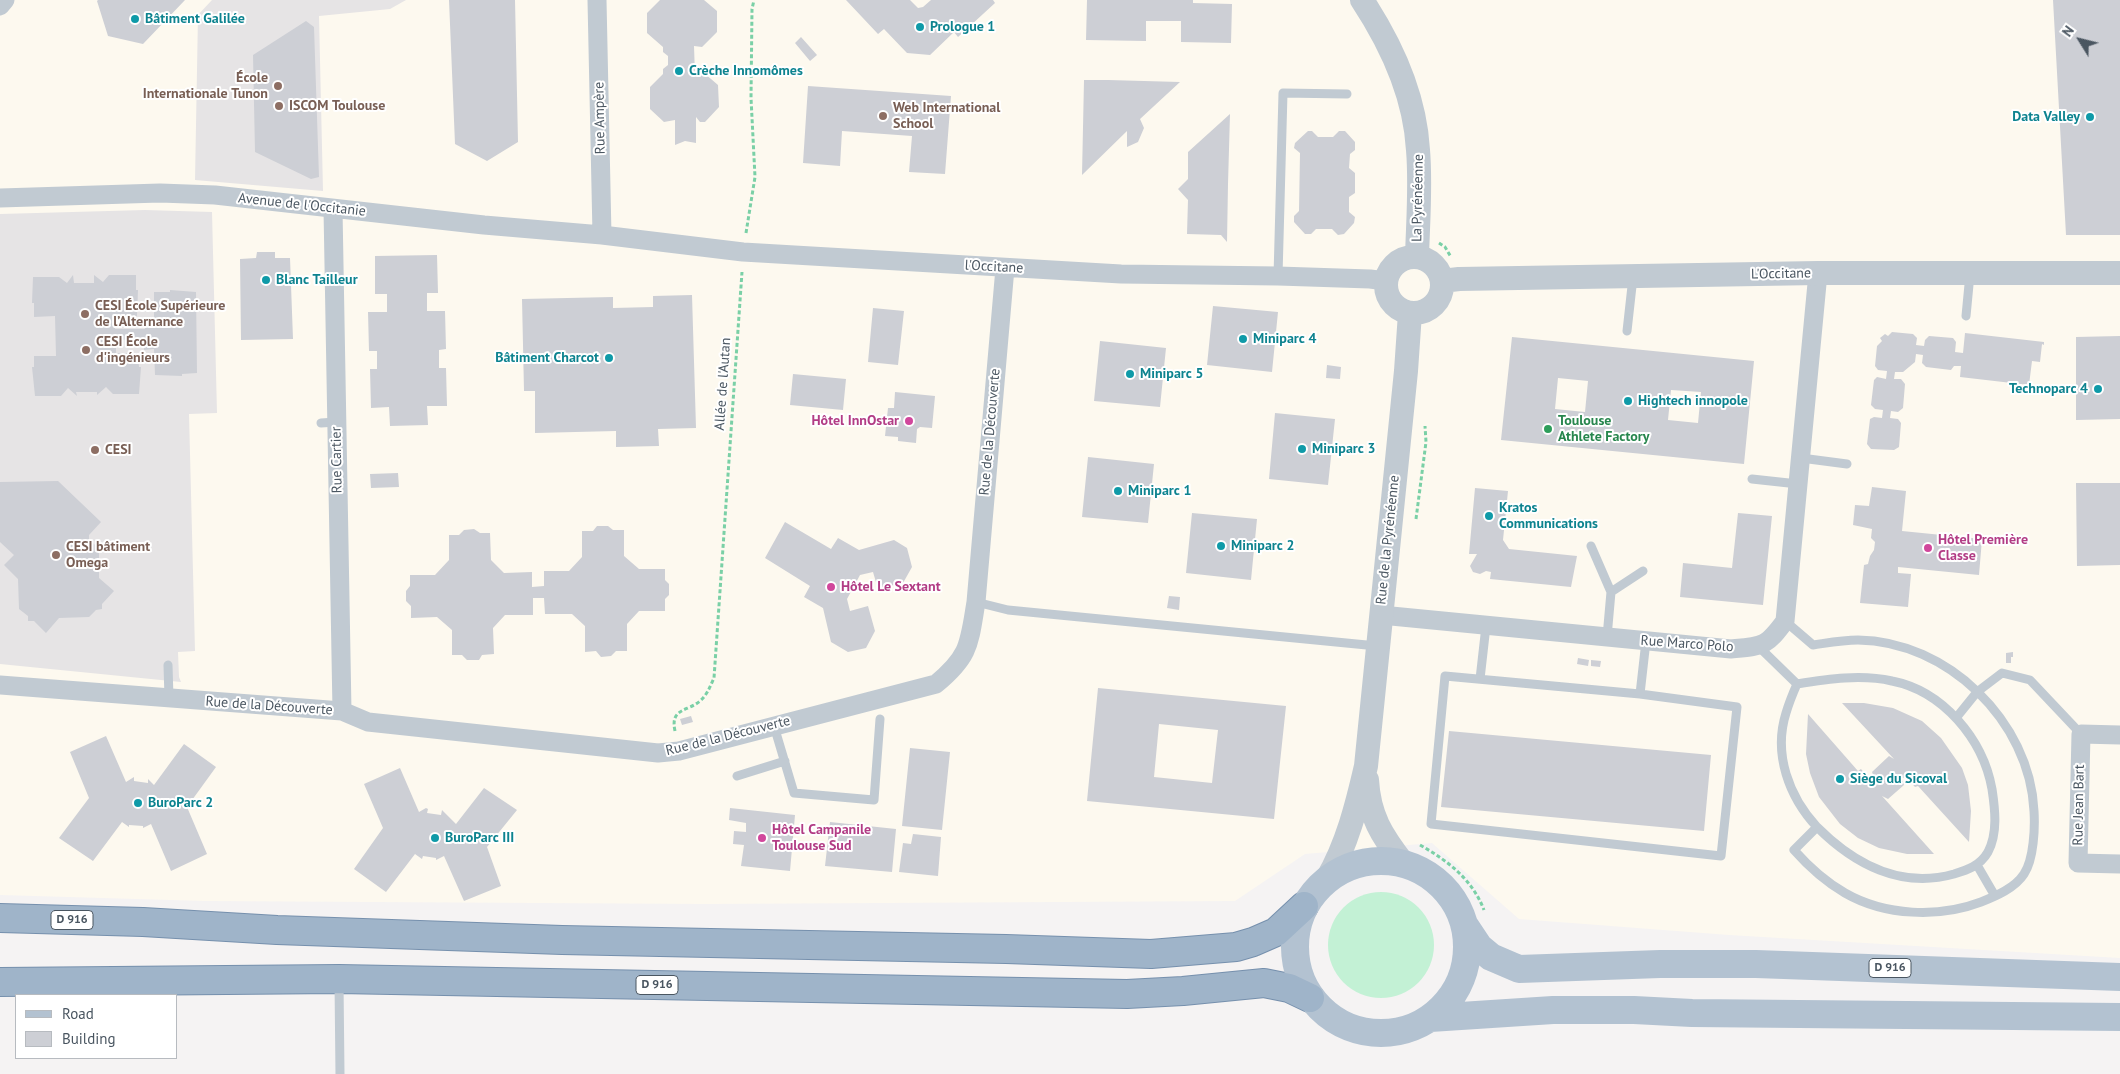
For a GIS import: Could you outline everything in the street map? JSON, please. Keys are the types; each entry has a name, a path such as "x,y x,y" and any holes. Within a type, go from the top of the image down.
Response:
{"highway":[{"name":"D 916","path":"0,918 144,922 277,930 562,940 1006,949 1151,954 1236,947 1253,942 1276,932 1304,906"},
{"name":"D 916","path":"0,982 339,979 1126,994 1183,992 1264,983 1289,988 1310,998"}],"main road":[{"path":"1376,860 1403,863 1425,872 1443,886 1457,905 1465,926 1468,952 1462,978 1449,1000 1430,1018 1406,1030 1379,1034 1352,1030 1329,1017 1310,998 1299,976 1294,953 1296,929 1304,906 1326,879 1350,866 1376,860"},
{"name":"D 916","path":"1465,926 1479,947 1491,957 1519,969 1660,964 1746,964 2120,977"},
{"path":"1430,1018 1553,1010 2120,1017"}],"street":[{"path":"0,6 5,0"},
{"name":"Rue Ampère","path":"598,0 602,235"},
{"name":"La Pyrénéenne","path":"1362,0 1387,42 1402,76 1412,109 1418,147 1420,187 1417,257"},
{"name":"Avenue de l'Occitanie","path":"0,198 169,193 224,196 602,235"},
{"name":"Rue Cartier","path":"332,208 329,423 342,711"},
{"name":"l'Occitane","path":"602,235 743,252 994,264 1122,274 1278,276 1386,281"},
{"path":"1417,257 1426,259 1434,265 1442,281 1442,290 1434,305 1418,313 1410,313 1401,310 1389,298 1386,290 1386,281 1388,273 1400,260 1417,257"},
{"name":"Rue de la Découverte","path":"0,685 342,711 368,722 658,753 679,751 936,684 952,670 965,653 976,602 994,264"},
{"name":"L'Occitane","path":"1442,281 1460,279 1633,276 2120,273"},
{"path":"1760,646 1774,637 1785,621 1818,274"},
{"name":"Rue de la Pyrénéenne","path":"1326,879 1339,858 1358,800 1366,766 1406,371 1410,313"},
{"name":"Rue Marco Polo","path":"1381,615 1731,649 1760,646"},
{"path":"2081,734 2120,735"},
{"name":"Rue Jean Bart","path":"2081,734 2078,863 2120,864"},
{"name":"Rue de la Pyrénéenne","path":"1366,766 1371,811 1389,845 1403,863"}],"lane":[{"path":"1278,276 1283,93 1347,94"},
{"path":"1966,316 1970,273"},
{"path":"1627,331 1633,276"},
{"path":"1801,458 1847,464"},
{"path":"1752,479 1798,484"},
{"path":"1591,546 1611,592 1607,637"},
{"path":"1611,592 1643,571"},
{"path":"976,602 1008,610 1377,646"},
{"path":"1785,621 1812,646 1858,640 1906,649 1930,658 1952,671 1989,704 2013,737 2022,756 2034,800 2033,841 2025,873 2012,886 1995,896 1951,911 1928,914 1886,908 1866,902 1846,894 1829,883 1794,850 1817,827"},
{"path":"1480,679 1486,626"},
{"path":"1640,694 1646,641"},
{"path":"1760,646 1797,684"},
{"path":"168,665 169,699"},
{"path":"1956,718 1977,692 2002,673 2030,680 2081,734"},
{"path":"1445,676 1640,694 1737,707 1721,856 1431,824 1445,676"},
{"path":"1854,678 1893,681 1932,697 1956,718 1984,761 1990,777 1993,797 1994,834 1988,852 1977,865 1948,876 1900,877 1863,864 1833,843 1817,827 1803,812 1793,793 1785,770 1782,736 1786,714 1797,684 1854,678"},
{"path":"774,725 794,793 874,800 880,720"},
{"path":"737,776 785,761"},
{"path":"1977,865 1995,896"},
{"path":"339,979 340,1074"}],"path":[{"name":"Allée de l'Autan","path":"679,751 674,724 676,715 699,702 708,691 714,678 743,252 755,176 751,98 752,8 754,0"}],"shaded area":[{"path":"0,0 2120,0 2120,958 1729,935 1519,919 1432,843 1305,854 1235,901 706,904 205,901 0,895"},
{"path":"212,0 406,0 390,9 319,16 323,191 195,180 198,15"},
{"name":"CESI","path":"145,210 212,212 217,413 189,414 195,651 178,652 181,682 0,664 0,214"}],"green space":[{"path":"1381,892 1401,896 1419,907 1430,925 1434,945 1430,965 1419,983 1401,994 1381,998 1361,994 1343,983 1332,965 1328,945 1332,925 1343,907 1361,896"}],"building":[{"name":"Bâtiment Galilée","path":"98,0 185,0 143,44 108,36"},
{"path":"449,0 515,0 518,142 487,161 455,144"},
{"name":"Crèche Innomômes","path":"660,0 704,0 717,11 717,32 702,47 694,46 695,75 704,73 718,85 719,107 705,122 700,122 696,117 696,143 685,141 675,145 675,120 664,122 650,109 650,87 663,74 663,69 668,65 668,56 663,52 663,47 647,33 647,13"},
{"name":"Prologue 1","path":"846,0 910,0 918,8 923,7 931,0 993,0 995,3 958,37 954,32 930,55 907,53 884,29 878,34"},
{"path":"1087,0 1193,0 1193,3 1232,4 1231,43 1181,42 1181,21 1146,21 1146,41 1086,40"},
{"name":"Data Valley","path":"2053,0 2120,0 2120,235 2066,235"},
{"path":"306,21 314,27 319,177 311,179 255,152 253,55"},
{"path":"801,37 817,55 810,61 795,43"},
{"path":"1084,80 1180,82 1140,119 1144,128 1138,142 1127,147 1127,131 1082,175"},
{"path":"808,86 951,96 945,174 909,172 912,136 842,131 840,166 803,163"},
{"path":"1230,114 1227,242 1221,235 1187,234 1188,200 1178,189 1188,179 1188,152"},
{"path":"1308,131 1312,131 1318,137 1333,137 1339,131 1345,131 1355,142 1355,150 1350,154 1349,168 1355,173 1355,193 1349,197 1349,212 1355,217 1354,223 1344,234 1338,235 1332,229 1316,229 1311,234 1305,234 1294,222 1294,216 1299,211 1300,153 1294,148 1295,143"},
{"name":"Blanc Tailleur","path":"257,252 275,252 275,258 290,258 293,339 241,340 240,259 256,258"},
{"path":"437,255 438,293 427,293 427,311 445,311 446,349 439,350 439,368 446,368 447,406 427,406 428,425 390,426 389,407 371,408 370,369 377,369 377,351 369,351 368,312 387,312 387,294 375,294 375,256"},
{"path":"73,275 74,283 94,283 94,275 103,282 109,275 136,275 136,290 138,290 137,316 115,316 115,329 145,329 145,318 154,318 154,292 170,292 170,290 196,292 197,373 182,374 182,376 155,375 154,349 144,350 144,339 116,340 116,353 138,353 139,367 141,367 139,394 113,394 106,387 97,395 97,392 76,392 77,396 68,388 61,396 35,396 32,367 34,367 34,356 56,356 55,316 34,317 34,303 32,303 33,277 59,277 67,283"},
{"name":"Bâtiment Charcot","path":"692,295 696,428 658,429 659,446 616,447 616,431 535,433 535,391 524,391 522,299 613,297 613,308 653,307 653,296"},
{"name":"Miniparc 4","path":"1213,306 1278,312 1272,372 1207,365"},
{"path":"873,308 904,311 898,365 868,362"},
{"path":"1892,332 1913,334 1917,338 1916,345 1924,346 1925,340 1929,336 1953,338 1956,342 1955,352 1963,353 1965,333 2044,342 2044,345 2042,344 2040,362 2032,361 2029,385 1960,377 1961,366 1954,366 1951,370 1926,367 1922,363 1923,355 1916,354 1915,362 1903,372 1895,372 1894,379 1901,379 1905,384 1903,408 1898,412 1891,411 1890,418 1898,419 1901,423 1899,447 1894,450 1871,449 1867,444 1870,419 1874,417 1882,418 1883,410 1875,409 1871,405 1874,380 1877,377 1886,379 1887,371 1878,370 1875,366 1877,346 1882,341 1880,338 1885,334 1888,336"},
{"name":"Technoparc 4","path":"2120,336 2120,419 2076,420 2076,337"},
{"name":"Hightech innopole","path":"1512,337 1754,361 1744,464 1501,440","holes":["1558,378 1588,381 1585,412 1555,409","1671,390 1701,392 1698,423 1668,420"]},
{"name":"Miniparc 5","path":"1100,341 1166,348 1160,407 1094,401"},
{"path":"1327,365 1341,367 1340,379 1326,378"},
{"path":"793,374 846,379 843,410 790,405"},
{"name":"Hôtel InnOstar","path":"895,392 935,396 932,428 920,427 917,429 916,443 898,441 898,437 885,436 888,408 894,408"},
{"name":"Miniparc 3","path":"1275,413 1335,419 1328,485 1269,479"},
{"name":"Miniparc 1","path":"1088,457 1154,464 1148,523 1082,517"},
{"path":"398,473 399,487 371,488 370,474"},
{"path":"58,481 101,522 89,535 89,540 99,548 99,578 114,591 102,604 102,609 96,610 89,617 59,618 46,633 34,621 28,621 28,616 19,609 18,579 4,565 14,555 0,542 0,482"},
{"path":"2076,483 2120,483 2120,565 2077,566"},
{"name":"Hôtel Première Classe","path":"1872,487 1906,491 1902,531 1982,539 1979,575 1898,567 1898,573 1911,574 1908,607 1860,603 1864,565 1868,564 1875,542 1871,538 1872,529 1853,525 1855,505 1869,506"},
{"name":"Kratos Communications","path":"1475,488 1508,491 1503,540 1509,549 1577,556 1571,587 1490,579 1491,572 1486,571 1480,574 1473,572 1470,566 1477,554 1469,554"},
{"name":"Miniparc 2","path":"1192,513 1257,519 1251,580 1186,573"},
{"path":"1738,513 1772,516 1763,605 1680,597 1683,563 1732,568"},
{"name":"Hôtel Le Sextant","path":"785,522 831,549 838,538 859,550 894,540 907,548 912,567 903,583 878,589 873,572 860,575 847,599 850,611 868,606 875,631 866,648 848,652 831,642 823,608 804,597 810,586 765,558"},
{"path":"597,526 608,526 613,530 624,530 624,556 639,569 665,569 665,580 669,584 669,595 665,599 665,611 639,611 627,624 627,651 616,651 611,656 601,657 596,651 585,652 585,626 572,614 545,614 544,598 533,598 533,615 505,615 493,628 494,654 482,655 479,660 467,660 462,655 452,655 452,630 437,617 411,618 411,606 406,601 406,591 410,586 410,575 435,575 449,560 449,535 459,535 464,530 474,529 480,533 490,533 491,560 504,573 532,572 532,587 544,586 544,571 569,571 582,557 582,531 593,531"},
{"path":"1169,596 1180,597 1179,610 1167,608"},
{"path":"2013,652 2011,663 2006,663 2006,653"},
{"path":"1578,658 1589,660 1588,666 1577,664"},
{"path":"1591,660 1601,661 1600,667 1591,666"},
{"path":"1098,688 1286,706 1274,819 1087,801","holes":["1159,724 1218,730 1212,783 1154,777"]},
{"name":"Siège du Sicoval","path":"1842,703 1864,703 1893,708 1922,721 1941,738 1962,768 1968,785 1971,811 1969,842 1918,786 1915,787 1906,777 1902,778 1904,785 1888,799 1882,796 1934,854 1907,854 1879,848 1858,838 1840,824 1819,797 1810,773 1806,754 1808,714 1858,771 1861,769 1869,779 1874,777 1872,772 1889,756 1894,759"},
{"path":"691,716 693,722 682,725 680,719"},
{"path":"1449,731 1711,755 1704,831 1441,807"},
{"name":"BuroParc 2","path":"106,736 126,782 134,777 134,781 148,783 148,779 154,785 184,744 216,767 187,807 207,854 171,871 151,824 143,828 143,826 129,825 129,827 122,822 93,861 59,838 89,798 70,752"},
{"path":"910,748 950,752 942,830 902,826"},
{"name":"BuroParc III","path":"400,768 419,812 426,808 428,809 427,813 441,815 442,810 456,824 484,788 517,810 487,847 501,886 464,901 444,856 436,860 436,858 423,856 422,859 415,854 386,892 354,869 383,828 364,784"},
{"name":"Hôtel Campanile Toulouse Sud","path":"730,808 795,815 790,871 741,866 744,845 733,844 734,831 746,832 746,823 729,820"},
{"path":"830,822 896,829 892,872 825,866"},
{"path":"913,834 941,837 938,876 899,872 903,843 911,844"}],"place":[{"name":"Bâtiment Galilée","path":"135,19"},
{"name":"Prologue 1","path":"920,27"},
{"name":"Crèche Innomômes","path":"679,71"},
{"name":"École Internationale Tunon","path":"278,86"},
{"name":"ISCOM Toulouse","path":"279,106"},
{"name":"Web International School","path":"883,116"},
{"name":"Data Valley","path":"2090,117"},
{"name":"Blanc Tailleur","path":"266,280"},
{"name":"CESI École Supérieure de l’Alternance","path":"85,314"},
{"name":"Miniparc 4","path":"1243,339"},
{"name":"CESI École d'ingénieurs","path":"86,350"},
{"name":"Bâtiment Charcot","path":"609,358"},
{"name":"Miniparc 5","path":"1130,374"},
{"name":"Technoparc 4","path":"2098,389"},
{"name":"Hightech innopole","path":"1628,401"},
{"name":"Hôtel InnOstar","path":"909,421"},
{"name":"Toulouse Athlete Factory","path":"1548,429"},
{"name":"Miniparc 3","path":"1302,449"},
{"name":"CESI","path":"95,450"},
{"name":"Miniparc 1","path":"1118,491"},
{"name":"Kratos Communications","path":"1489,516"},
{"name":"Miniparc 2","path":"1221,546"},
{"name":"Hôtel Première Classe","path":"1928,548"},
{"name":"CESI bâtiment Omega","path":"56,555"},
{"name":"Hôtel Le Sextant","path":"831,587"},
{"name":"Siège du Sicoval","path":"1840,779"},
{"name":"BuroParc 2","path":"138,803"},
{"name":"BuroParc III","path":"435,838"},
{"name":"Hôtel Campanile Toulouse Sud","path":"762,838"}]}
